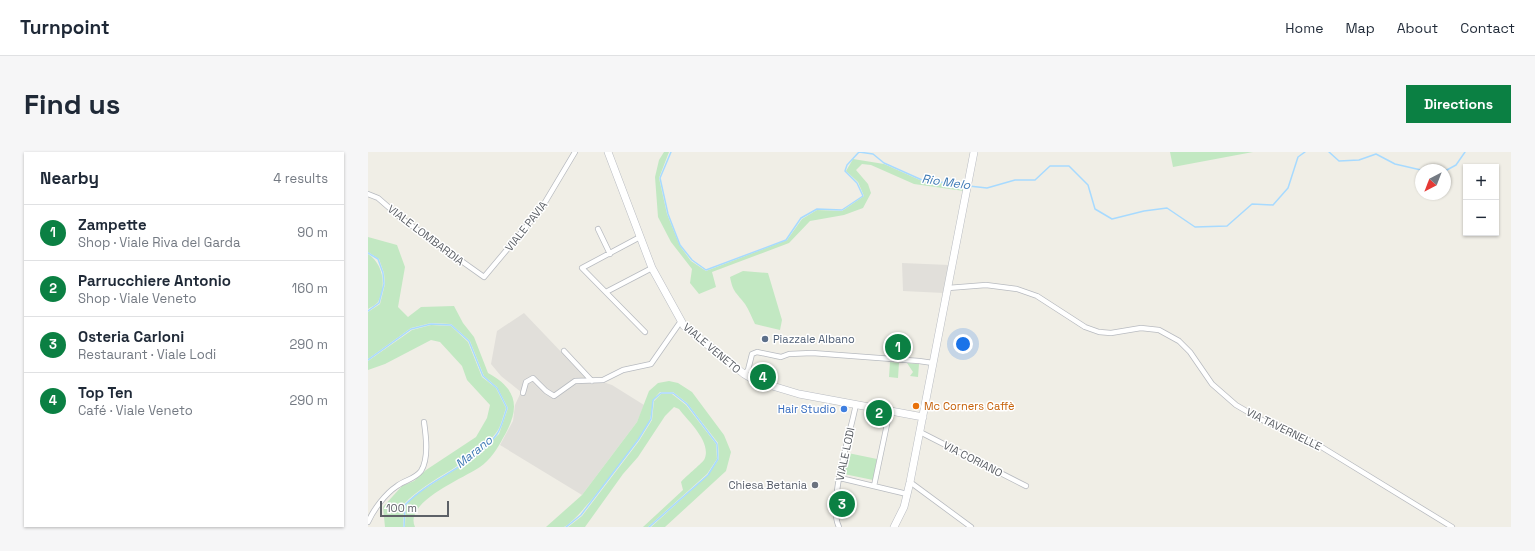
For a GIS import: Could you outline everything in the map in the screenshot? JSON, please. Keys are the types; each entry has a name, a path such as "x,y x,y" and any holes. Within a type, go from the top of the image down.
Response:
{"main road":[{"name":"VIALE VENETO","path":"608,152 652,268 681,321 744,374 769,386 799,394 923,417"},
{"path":"894,527 901,514 910,482 974,152"}],"street":[{"name":"VIALE PAVIA","path":"484,277 537,215 575,152"},
{"name":"VIALE LOMBARDIA","path":"368,194 378,198 401,218 484,277"},
{"path":"598,229 610,254"},
{"path":"640,237 582,268 645,332"},
{"path":"606,292 652,268"},
{"name":"VIA TAVERNELLE","path":"948,288 986,285 1017,289 1037,296 1085,327 1099,332 1111,333 1140,328 1159,330 1179,342 1190,352 1212,384 1236,405 1260,419 1315,443 1452,527"},
{"path":"523,393 526,382 533,378 546,391 554,396 575,381 603,380 622,370 651,364 681,321"},
{"path":"564,351 592,381"},
{"path":"744,374 748,370 752,354 757,352 777,357 812,353 919,360 933,363"},
{"name":"VIALE LODI","path":"839,527 835,507 856,404"},
{"path":"874,486 890,410"},
{"path":"368,522 380,503 397,486 416,476 421,471 425,457 424,422"},
{"name":"VIA CORIANO","path":"920,432 1026,486"},
{"path":"840,478 907,494"},
{"path":"910,482 971,527"}],"shaded area":[{"path":"902,263 949,265 944,293 903,291"},
{"path":"524,313 587,379 575,380 554,394 533,376 525,381 526,389 528,383 533,380 545,393 554,398 576,383 603,382 612,385 644,405 637,422 582,495 500,445 513,421 515,405 521,392 501,376 491,364 497,331"}],"green space":[{"path":"664,152 669,152 659,178 667,214 680,246 691,261 706,271 787,240 802,219 817,210 842,211 864,196 858,182 846,171 853,159 884,164 922,181 965,186 964,191 914,184 871,165 862,164 856,170 868,184 871,193 863,208 844,215 810,221 789,243 712,272 716,287 699,294 690,283 692,269 671,242 658,217 655,177 659,160"},
{"path":"1170,152 1253,152 1173,167"},
{"path":"368,237 397,245 405,267 398,307 408,317 421,307 454,306 463,323 474,337 488,373 506,386 514,401 514,409 509,428 493,454 480,467 438,491 418,508 414,518 415,527 405,527 406,505 415,495 475,457 499,434 508,408 497,387 484,376 470,341 451,324 431,323 411,328 368,359 368,312 380,304 385,284 384,273 379,259 368,252"},
{"path":"368,254 377,263 383,282 381,295 378,302 368,309"},
{"path":"743,271 768,273 782,320 780,330 755,324 731,282 730,277"},
{"path":"431,325 451,326 468,342 482,377 496,388 506,408 498,431 486,444 475,454 426,486 404,504 403,527 385,527 383,507 402,486 414,481 426,470 476,437 487,418 490,405 467,380 462,366 440,342 431,340 385,364 368,370 368,361 412,330"},
{"path":"890,362 899,363 898,378 889,377"},
{"path":"907,363 919,364 918,377 910,376 913,372"},
{"path":"669,381 678,383 692,392 724,435 731,452 726,471 665,527 651,527 708,475 719,459 718,443 687,403 673,392 660,392 654,399 650,419 645,428 596,495 572,522 564,527 546,527 582,495 637,422 649,391 658,383"},
{"path":"661,394 672,394 686,405 716,444 717,459 707,474 648,527 643,527 683,490 681,482 704,460 706,453 705,447 698,433 679,409 674,407 665,416 638,457 623,474 585,527 568,527 582,516 639,441 652,420 654,401"},
{"path":"848,453 877,459 873,480 844,474"}],"waterway":[{"name":"Rio Melo","path":"671,152 660,178 668,214 680,245 692,260 706,270 786,240 801,218 817,209 842,210 863,196 857,183 845,171 847,165 859,152 873,154 884,163 922,180 965,185"},
{"name":"Rio Melo","path":"969,186 987,188 1015,180 1035,180 1050,166 1069,166 1088,185 1095,209 1112,219 1144,211 1167,208 1195,227 1227,226 1252,204 1273,205 1288,188 1298,157 1305,152"},
{"name":"Rio Melo","path":"1329,152 1339,161 1359,160 1376,154 1395,164 1415,169"},
{"name":"Rio Melo","path":"1451,168 1456,165 1465,152"},
{"name":"Marano","path":"368,253 378,259 383,273 384,284 379,303 368,311"},
{"name":"Marano","path":"368,360 411,329 431,324 451,325 469,341 483,376 497,388 507,408 499,431 488,445 465,463 415,495 405,505 404,527"},
{"name":"Marano","path":"566,527 581,515 638,440 651,419 653,400 661,393 673,393 687,404 717,444 718,459 708,475 649,527"}],"place":[{"name":"Piazzale Albano","path":"765,339"},
{"name":"Zampette","path":"898,347"},
{"name":"Top Ten","path":"763,377"},
{"name":"Mc Corners Caffè","path":"916,406"},
{"name":"Hair Studio","path":"844,409"},
{"name":"Parrucchiere Antonio","path":"879,413"},
{"name":"Chiesa Betania","path":"815,485"},
{"name":"Osteria Carloni","path":"842,504"}]}
